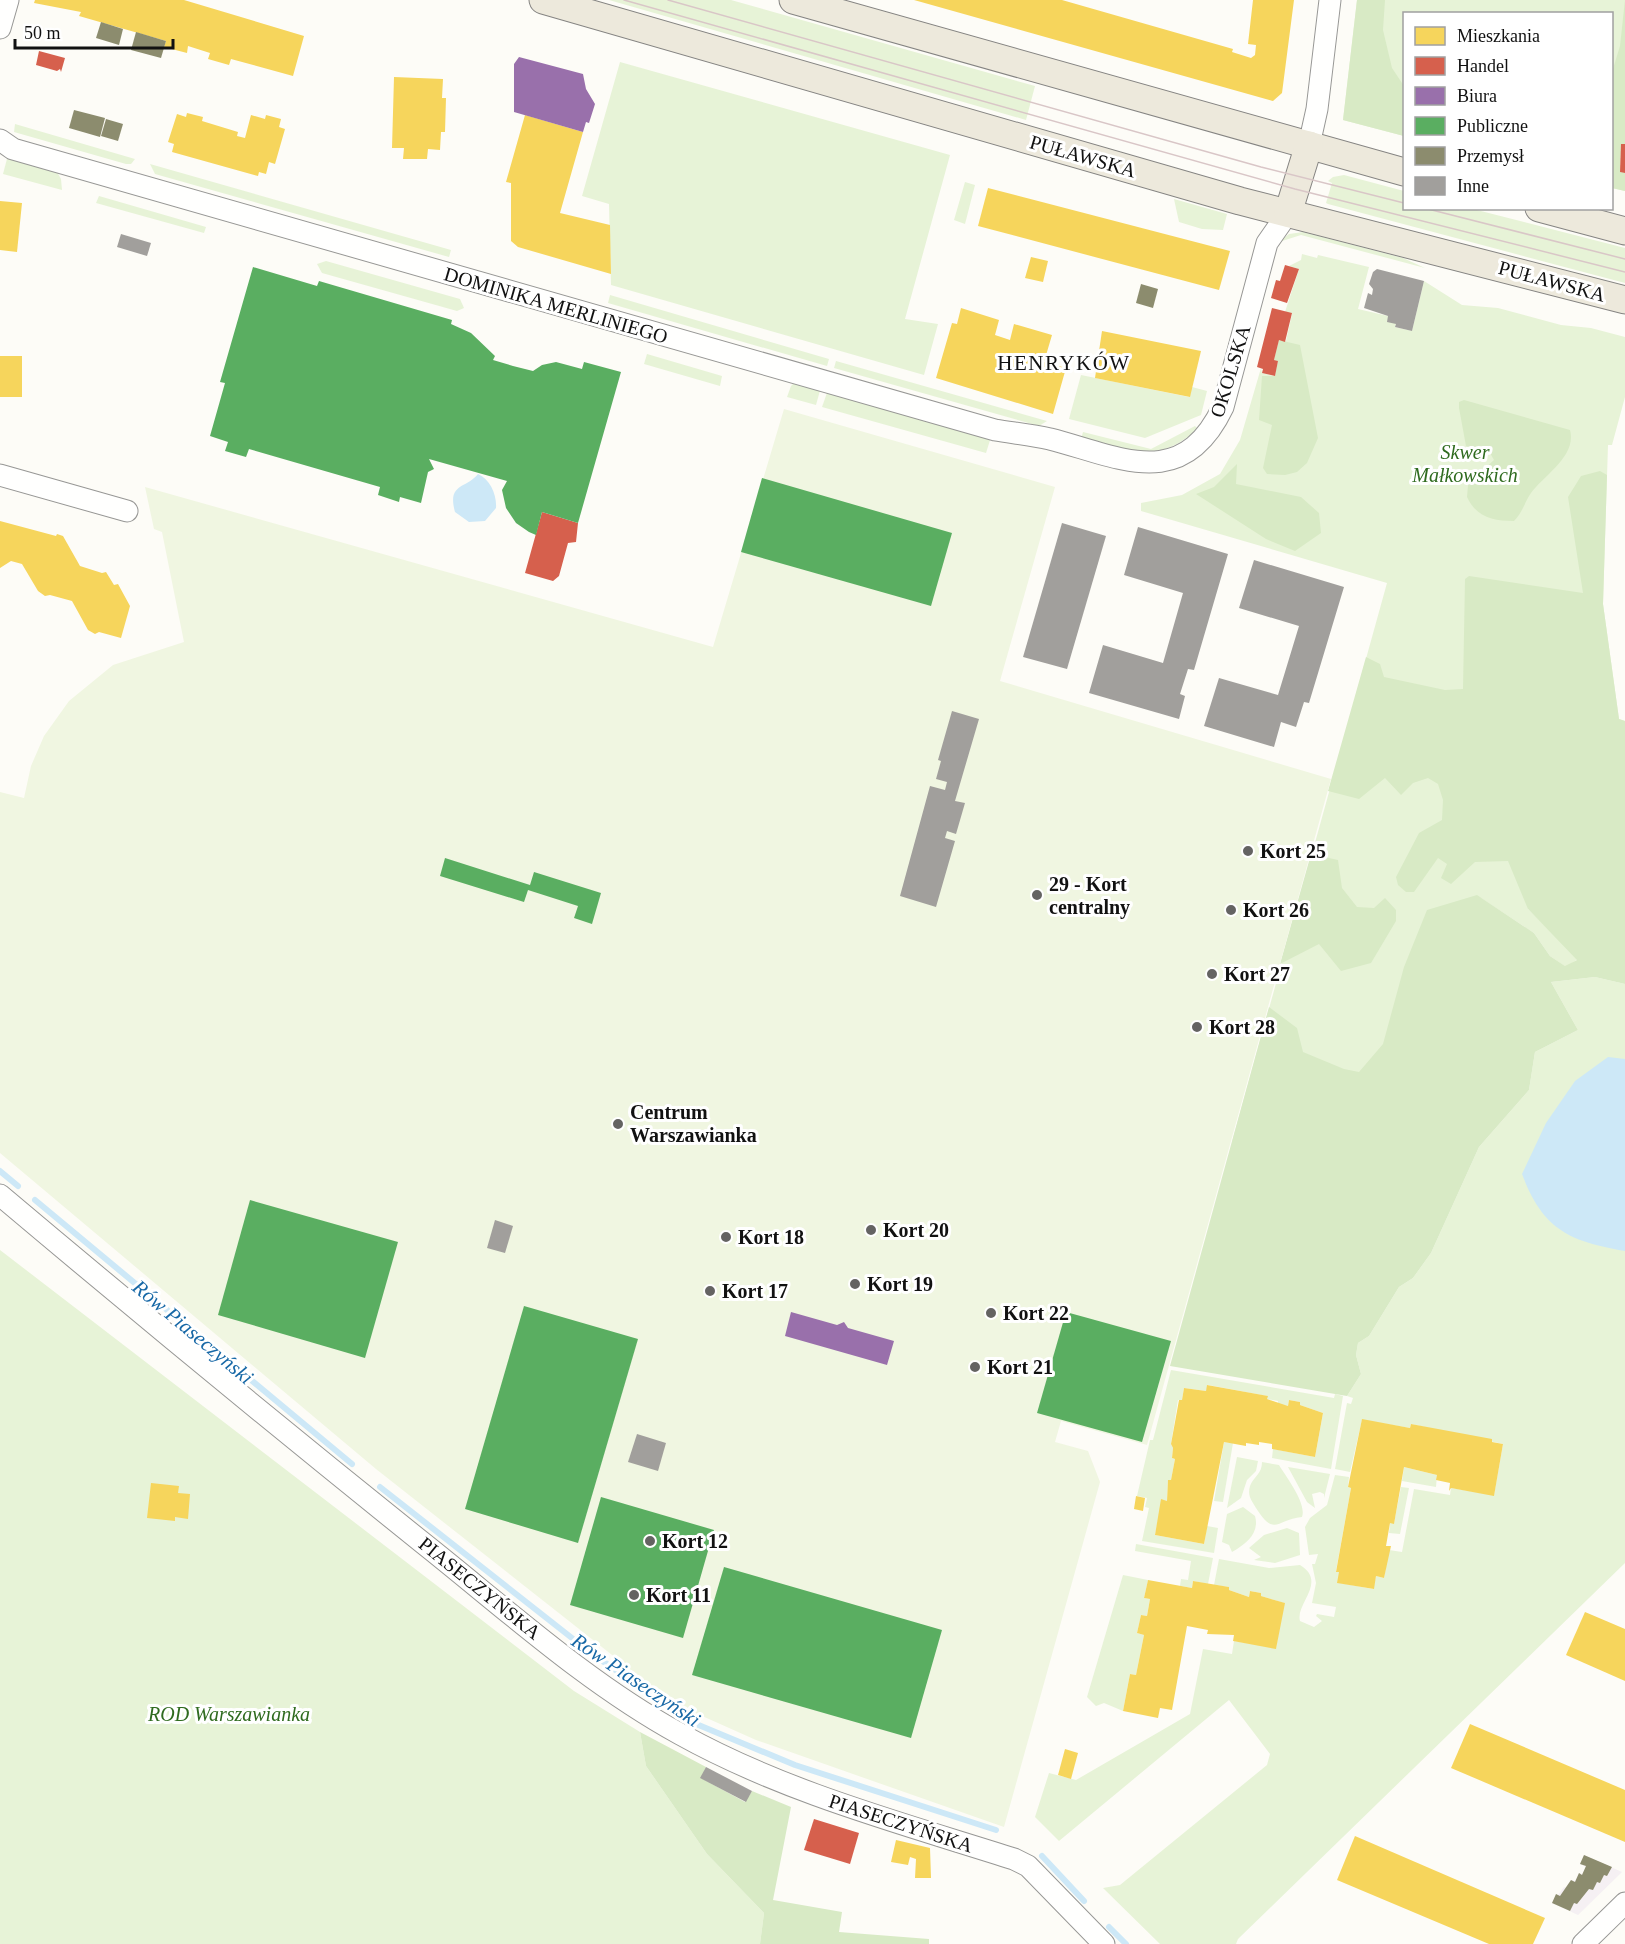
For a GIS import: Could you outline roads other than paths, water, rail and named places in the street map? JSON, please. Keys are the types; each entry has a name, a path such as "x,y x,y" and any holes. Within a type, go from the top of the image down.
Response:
{"main road":[{"name":"PUŁAWSKA","path":"543,0 1288,213 1625,300"},
{"path":"793,0 1403,172"},
{"path":"1288,213 1309,146"},
{"path":"1548,210 1619,226"}],"street":[{"path":"0,28 8,0"},
{"path":"1309,146 1317,109 1330,0"},
{"name":"DOMINIKA MERLINIEGO","path":"0,140 13,149 919,409 995,430 1048,438 1115,458"},
{"name":"OKOLSKA","path":"1115,458 1146,464 1171,459 1196,445 1216,421 1223,407 1267,243 1288,213"},
{"path":"0,475 127,511"},
{"name":"PIASECZYŃSKA","path":"0,1195 367,1498 572,1661 642,1713 710,1750 789,1785 1014,1859 1028,1866 1104,1944"},
{"path":"1583,1944 1625,1902"}],"water":[{"path":"478,474 492,488 496,508 485,521 469,522 455,512 454,496 459,488"},
{"path":"1608,1057 1625,1059 1625,1251 1588,1243 1560,1230 1539,1208 1522,1174 1546,1123 1575,1081"}],"waterway":[{"name":"Rów Piaseczyński","path":"0,1171 18,1186"},
{"name":"Rów Piaseczyński","path":"35,1200 352,1464"},
{"name":"Rów Piaseczyński","path":"380,1487 591,1653 689,1721 795,1765 996,1830"},
{"name":"Rów Piaseczyński","path":"1042,1856 1084,1901"},
{"name":"Rów Piaseczyński","path":"1109,1927 1126,1944"}],"tram line":[{"path":"624,0 1295,189 1625,272"},
{"path":"668,0 1261,167 1403,203"},
{"path":"1432,210 1625,259"}],"place":[{"name":"Kort 25","path":"1248,851"},
{"name":"29 - Kort centralny","path":"1037,895"},
{"name":"Kort 26","path":"1231,910"},
{"name":"Kort 27","path":"1212,974"},
{"name":"Kort 28","path":"1197,1027"},
{"name":"Centrum Warszawianka","path":"618,1124"},
{"name":"Kort 20","path":"871,1230"},
{"name":"Kort 18","path":"726,1237"},
{"name":"Kort 19","path":"855,1284"},
{"name":"Kort 17","path":"710,1291"},
{"name":"Kort 22","path":"991,1313"},
{"name":"Kort 21","path":"975,1367"},
{"name":"Kort 12","path":"650,1541"},
{"name":"Kort 11","path":"634,1595"}],"district":[{"name":"HENRYKÓW","path":"1064,363"}],"park label":[{"name":"Skwer Małkowskich","path":"1465,464"},
{"name":"ROD Warszawianka","path":"229,1714"}]}
